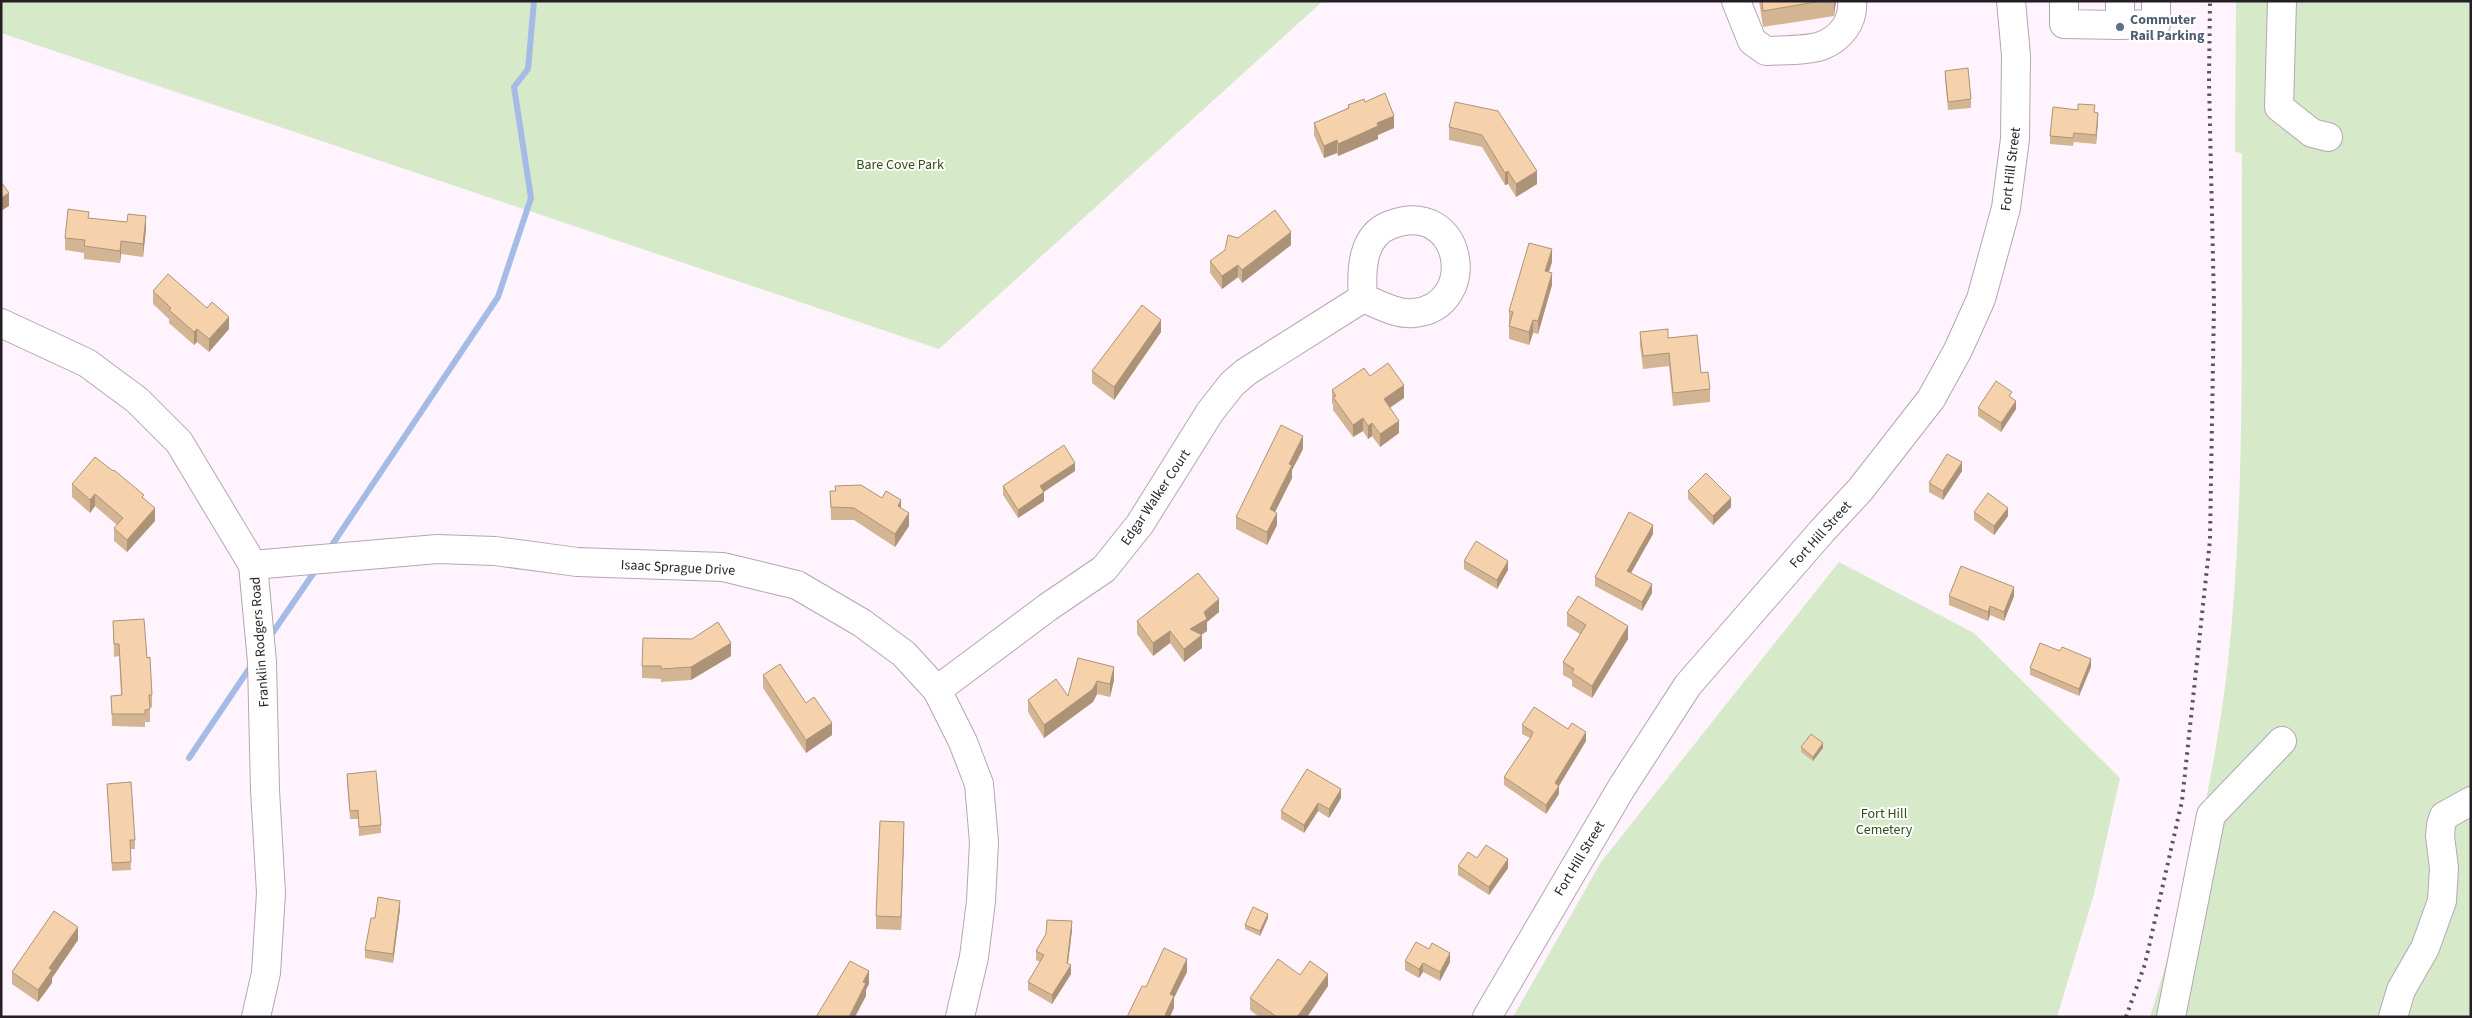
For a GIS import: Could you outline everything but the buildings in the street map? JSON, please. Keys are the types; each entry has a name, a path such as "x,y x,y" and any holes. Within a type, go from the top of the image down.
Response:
{"street":[{"path":"1736,1 1752,41 1766,51 1821,46 1846,30 1853,10 1852,1"},
{"name":"Fort Hill Street","path":"1487,1017 1622,787 1688,685 1860,490 1931,399 1958,350 1981,298 2006,208 2016,139 2016,55 2011,1"},
{"path":"2064,1 2064,24 2120,13 2156,24 2156,1"},
{"path":"2282,1 2279,107 2312,133 2328,137"},
{"name":"Edgar Walker Court","path":"937,690 1048,607 1104,569 1140,524 1210,412 1232,384 1270,356 1363,298"},
{"name":"Franklin Rodgers Road","path":"2,325 86,363 137,400 179,442 253,564 262,662 265,790 271,893 266,973 256,1017"},
{"name":"Isaac Sprague Drive","path":"253,564 437,549 495,551 577,562 695,565 748,572 797,585 821,597 904,654 937,690 963,742 979,784 984,842 981,901 974,957 960,1017"},
{"path":"2170,1017 2211,815 2282,741"},
{"path":"2393,1017 2401,990 2425,948 2442,902 2444,868 2440,836 2444,816 2471,801"}],"green space":[{"name":"Bare Cove Park","path":"1,1 1323,1 939,349 1,33"},
{"path":"2236,1 2471,1 2471,1017 2150,1017 2187,886 2207,797 2222,707 2234,599 2238,536 2242,345 2242,154 2235,151"},
{"name":"Fort Hill Cemetery","path":"1839,562 1974,633 2120,778 2094,894 2057,1017 1513,1017 1601,862"}],"waterway":[{"path":"328,551 498,297 531,198 514,87 528,69 534,1"},
{"path":"269,638 317,568"},
{"path":"189,758 253,663"}],"railway":[{"path":"2126,1017 2145,964 2182,801 2210,540 2214,303 2209,81 2210,1"}],"place":[{"name":"Commuter Rail Parking","path":"2120,27"}]}
